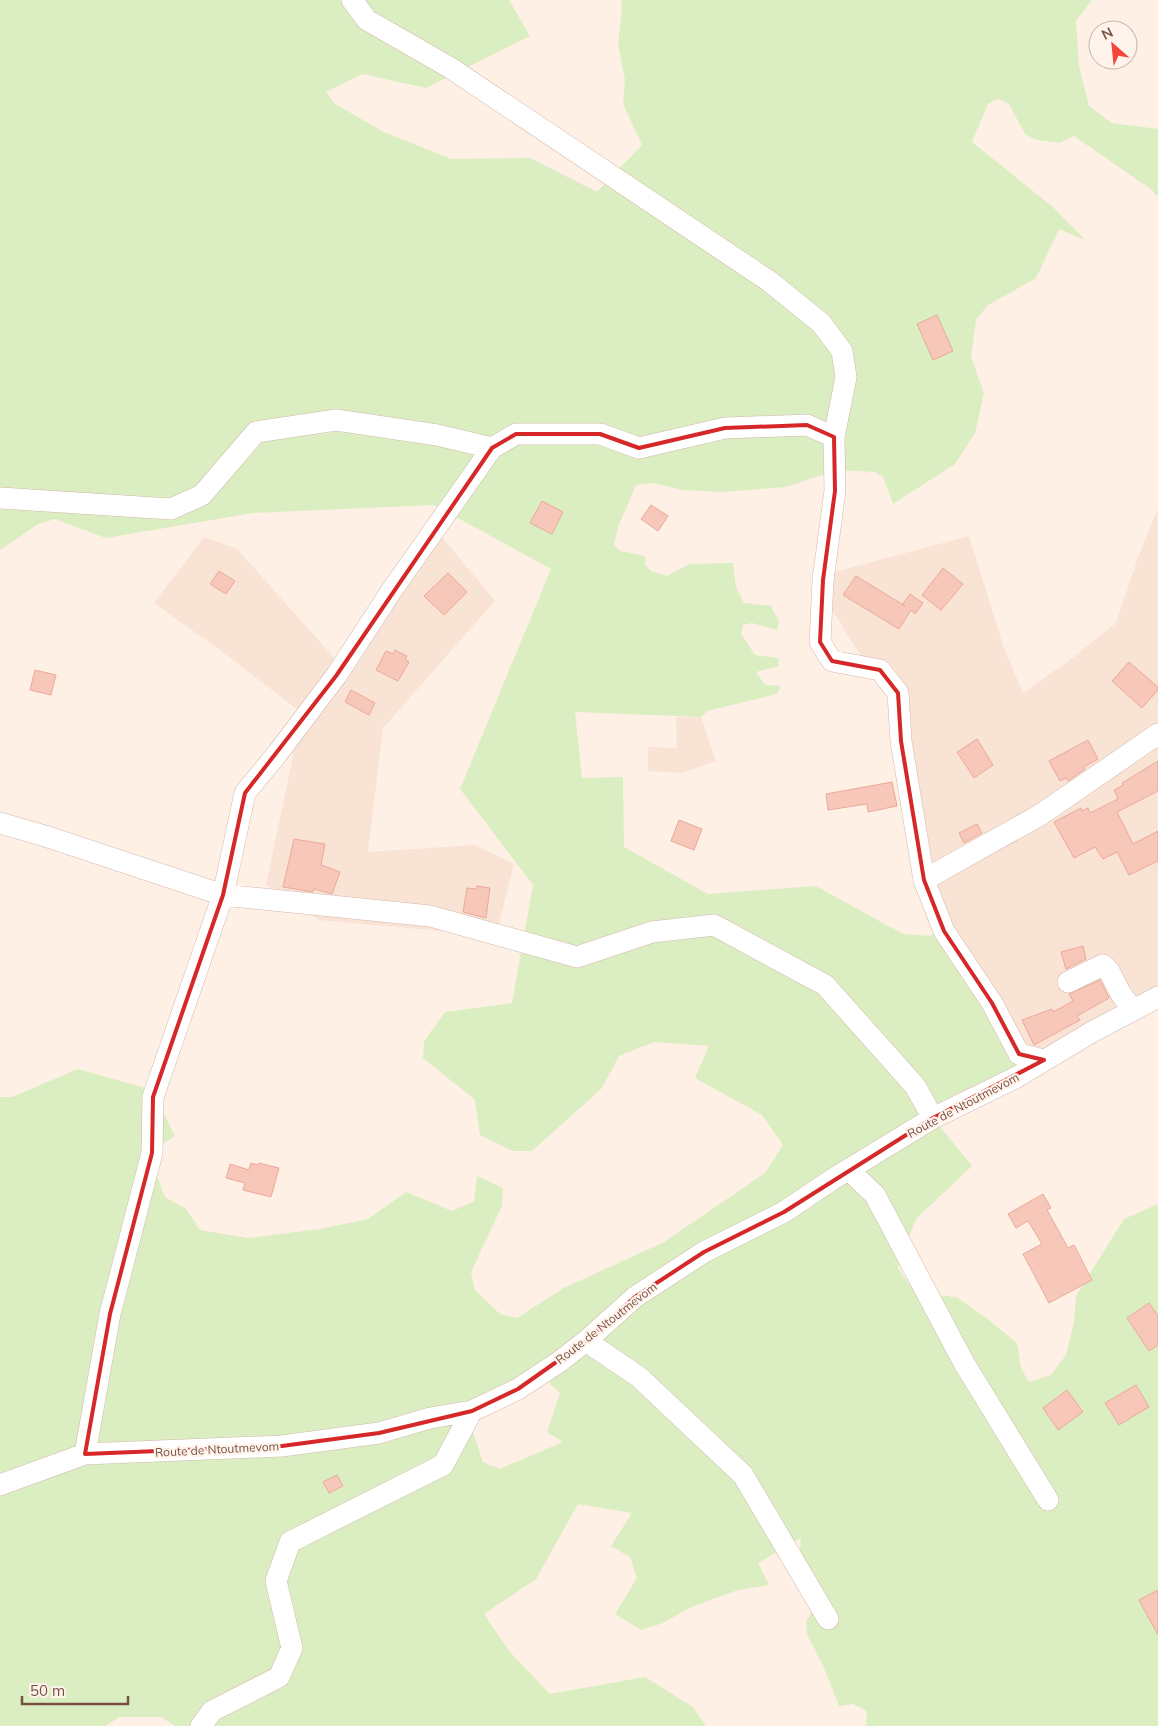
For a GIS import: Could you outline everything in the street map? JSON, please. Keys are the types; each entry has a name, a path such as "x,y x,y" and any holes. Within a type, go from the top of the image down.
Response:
{"street":[{"path":"352,0 367,20 449,67 768,281 821,323 842,351 846,377 834,436 835,491 823,580 820,642 832,661 880,670 898,693 901,741 924,880 944,931 992,1003 1019,1054 1044,1060"},
{"path":"0,498 171,509 202,495 256,432 336,420 437,435 492,448"},
{"path":"85,1454 110,1314 152,1153 153,1097 223,895 245,792 277,754 336,676 392,590 492,448 516,434 600,434 639,448 725,428 807,425 834,436"},
{"path":"924,880 1040,815 1158,734"},
{"path":"0,823 46,836 223,895 430,916 577,957 652,932 714,925 824,985 915,1086 933,1118"},
{"path":"1068,982 1104,965 1133,1010"},
{"name":"Route de Ntoutmevom","path":"0,1485 85,1454 282,1446 379,1433 430,1418 472,1411 518,1389 586,1341 636,1297 704,1252 784,1212 933,1118 1015,1078 1158,997"},
{"path":"849,1170 875,1196 964,1363 1048,1500"},
{"path":"586,1341 639,1377 743,1475 828,1619"},
{"path":"201,1726 212,1711 279,1677 292,1648 276,1581 290,1542 443,1464 472,1411"}],"highlighted area":[{"path":"807,425 834,437 835,491 823,580 820,642 832,661 880,670 898,693 901,741 924,880 944,931 992,1003 1019,1054 1044,1060 933,1118 784,1212 704,1252 635,1297 586,1341 518,1389 472,1411 379,1433 282,1446 85,1454 110,1314 152,1153 153,1097 223,895 245,793 336,676 492,448 516,434 600,434 639,448 725,428"}],"shaded area":[{"path":"1158,508 1158,997 1044,1060 1019,1054 924,880 908,731 812,578 969,536 1004,648 1023,693 1070,660 1116,623 1139,555"},
{"path":"428,520 495,601 383,728 368,852 475,845 514,864 496,936 319,920 266,885 302,713 154,603 204,537 237,549 338,662"},
{"path":"676,717 701,717 716,761 682,773 648,771 648,747 677,748"}],"green space":[{"path":"0,0 509,0 530,36 426,88 362,74 326,92 335,104 384,132 451,159 530,158 597,192 642,145 623,104 625,80 618,44 622,9 621,0 1092,0 1076,21 1079,66 1089,106 1112,123 1158,129 1158,197 1152,190 1074,136 1060,143 1036,140 1025,134 1009,104 998,99 988,104 972,142 1054,208 1085,240 1059,229 1036,278 988,305 976,320 971,357 984,393 975,433 955,464 893,504 883,477 875,472 837,470 786,487 720,492 683,490 653,483 636,485 618,527 614,545 620,551 645,556 645,564 651,571 667,576 690,564 733,563 736,587 744,603 771,606 779,622 777,630 752,623 743,625 741,634 755,655 778,658 779,666 756,672 765,685 781,686 777,694 707,711 701,717 575,712 582,778 623,777 624,847 708,894 816,886 903,934 929,936 944,931 1019,1054 1044,1060 933,1118 972,1166 917,1218 904,1247 898,1268 911,1287 929,1294 956,1297 985,1317 1017,1343 1021,1368 1029,1382 1051,1375 1066,1355 1074,1322 1076,1296 1124,1219 1158,1204 1158,1726 866,1726 867,1711 853,1704 839,1706 825,1670 807,1634 806,1623 814,1605 799,1565 801,1538 758,1563 769,1585 738,1590 691,1607 663,1623 641,1630 615,1614 637,1578 630,1557 611,1546 632,1513 578,1504 536,1579 484,1614 509,1651 550,1694 645,1677 693,1707 706,1726 175,1726 161,1717 120,1717 105,1726 0,1726 0,1097 12,1097 78,1069 152,1090 175,1136 154,1149 156,1174 165,1197 186,1209 200,1230 248,1238 320,1229 368,1219 406,1192 452,1211 474,1201 477,1176 503,1188 502,1206 471,1272 475,1290 500,1314 517,1318 564,1288 664,1242 765,1173 783,1145 762,1115 695,1078 709,1046 654,1042 619,1056 602,1088 532,1151 513,1151 480,1135 475,1100 423,1058 424,1041 445,1012 512,1003 533,885 460,789 551,569 434,505 253,513 106,538 55,519 38,524 0,550","holes":["542,1373 560,1393 547,1432 563,1442 500,1469 483,1462 472,1430 472,1411"]}],"building":[{"path":"937,315 953,351 933,360 917,324"},
{"path":"542,501 563,512 552,534 530,523"},
{"path":"651,505 668,516 658,531 641,519"},
{"path":"943,568 963,584 941,610 922,595"},
{"path":"219,571 235,581 226,594 210,584"},
{"path":"448,573 467,592 444,615 424,596"},
{"path":"856,576 902,604 910,594 923,603 915,614 911,610 899,629 843,595"},
{"path":"395,650 407,656 405,659 409,662 398,681 376,670 386,651 393,654"},
{"path":"1129,662 1158,687 1158,690 1142,708 1112,681"},
{"path":"35,670 56,675 51,695 30,690"},
{"path":"351,690 375,703 369,715 345,702"},
{"path":"977,739 993,765 974,778 957,752"},
{"path":"1088,740 1098,759 1084,767 1085,769 1068,781 1066,778 1060,781 1049,761"},
{"path":"1158,761 1158,791 1117,812 1133,844 1158,831 1158,861 1129,875 1117,852 1103,859 1095,847 1074,858 1054,822 1081,808 1082,811 1088,808 1090,813 1118,799 1114,790"},
{"path":"892,782 897,806 868,812 867,804 828,810 826,794"},
{"path":"679,820 702,829 694,850 671,841"},
{"path":"977,824 982,833 964,843 959,833"},
{"path":"294,839 325,844 321,865 340,872 332,894 314,889 313,892 283,887"},
{"path":"477,886 490,888 486,918 463,912 467,888 476,889"},
{"path":"1083,946 1086,959 1066,969 1061,952"},
{"path":"1100,980 1109,998 1077,1016 1080,1020 1034,1045 1022,1020 1052,1009 1053,1012 1073,1001 1069,994"},
{"path":"251,1163 279,1168 271,1197 243,1190 245,1183 226,1178 230,1164 249,1170"},
{"path":"1043,1194 1051,1208 1047,1210 1068,1248 1074,1245 1092,1280 1049,1303 1023,1254 1042,1244 1028,1221 1016,1228 1008,1214"},
{"path":"1149,1303 1158,1316 1158,1345 1149,1351 1127,1318"},
{"path":"1136,1385 1149,1407 1119,1425 1105,1403"},
{"path":"1067,1390 1083,1412 1058,1430 1043,1408"},
{"path":"337,1475 343,1486 329,1493 323,1482"},
{"path":"1158,1590 1158,1635 1139,1600"}]}
